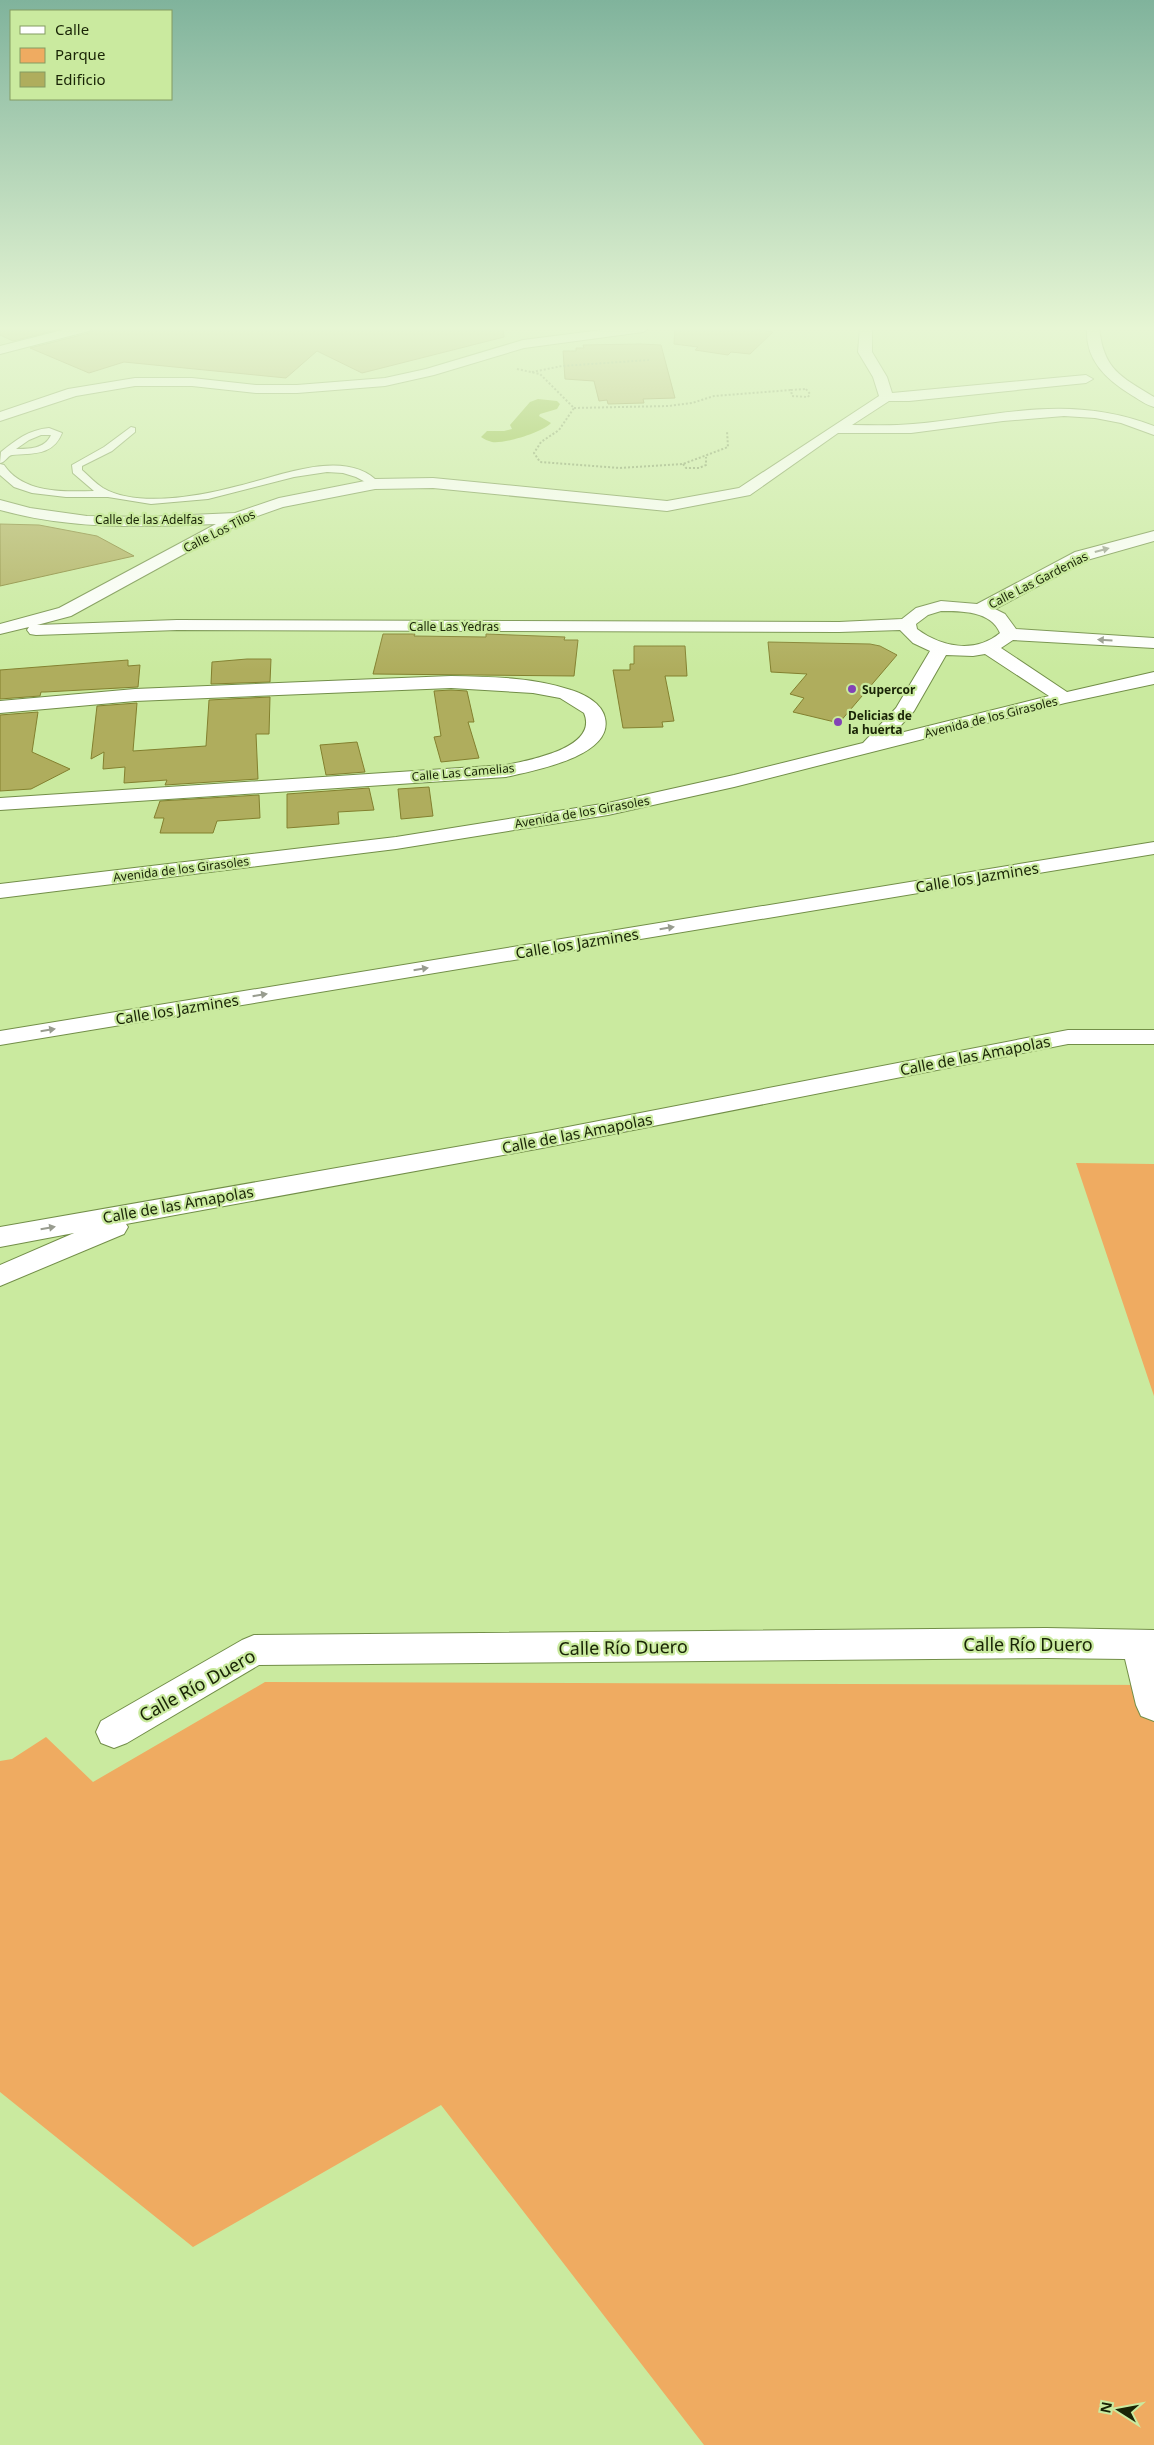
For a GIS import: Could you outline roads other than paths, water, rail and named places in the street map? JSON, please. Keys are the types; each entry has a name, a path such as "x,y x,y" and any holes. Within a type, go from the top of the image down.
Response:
{"street":[{"name":"Calle Los Tilos","path":"0,631 65,612 240,517 279,504 375,484 432,482 609,502 667,506 744,492 816,442"},
{"name":"Calle de las Adelfas","path":"0,505 49,517 118,522 240,517"},
{"path":"160,521 183,528 198,540"},
{"name":"Calle Las Gardenias","path":"980,610 1081,556 1154,536"},
{"path":"941,606 960,606 997,616 1007,625 1009,634 1002,642 988,648 957,650 941,648 915,638 909,631 908,624 912,616 924,610 941,606"},
{"path":"65,612 74,621 103,628"},
{"name":"Calle Las Yedras","path":"0,631 177,625 839,627 908,624"},
{"path":"1009,634 1154,643"},
{"path":"869,748 904,711 941,648"},
{"path":"988,648 1064,698"},
{"name":"Avenida de los Girasoles","path":"0,891 396,843 598,810 734,782 1064,698 1154,678"},
{"name":"Calle Las Camelias","path":"0,707 145,695 444,682 510,684 542,688 577,699 588,706 596,717 597,728 590,739 576,751 552,760 506,771 0,804"},
{"name":"Calle los Jazmines","path":"0,1038 1154,848"},
{"path":"0,909 63,883"},
{"name":"Calle de las Amapolas","path":"0,1237 542,1140 1068,1037 1154,1037"},
{"path":"0,1276 156,1208"},
{"name":"Calle Río Duero","path":"114,1732 254,1650 1046,1643 1147,1645"},
{"path":"1147,1645 1154,1705"}],"lane":[{"path":"116,442 77,465 77,471 100,490 129,498 164,500 195,498 240,490 315,470 338,468 356,471 375,484"},
{"path":"0,466 1,471 11,481 28,488 56,494 114,494"}],"place":[{"name":"Supercor","path":"852,689"},
{"name":"Delicias de la huerta","path":"838,722"}]}
